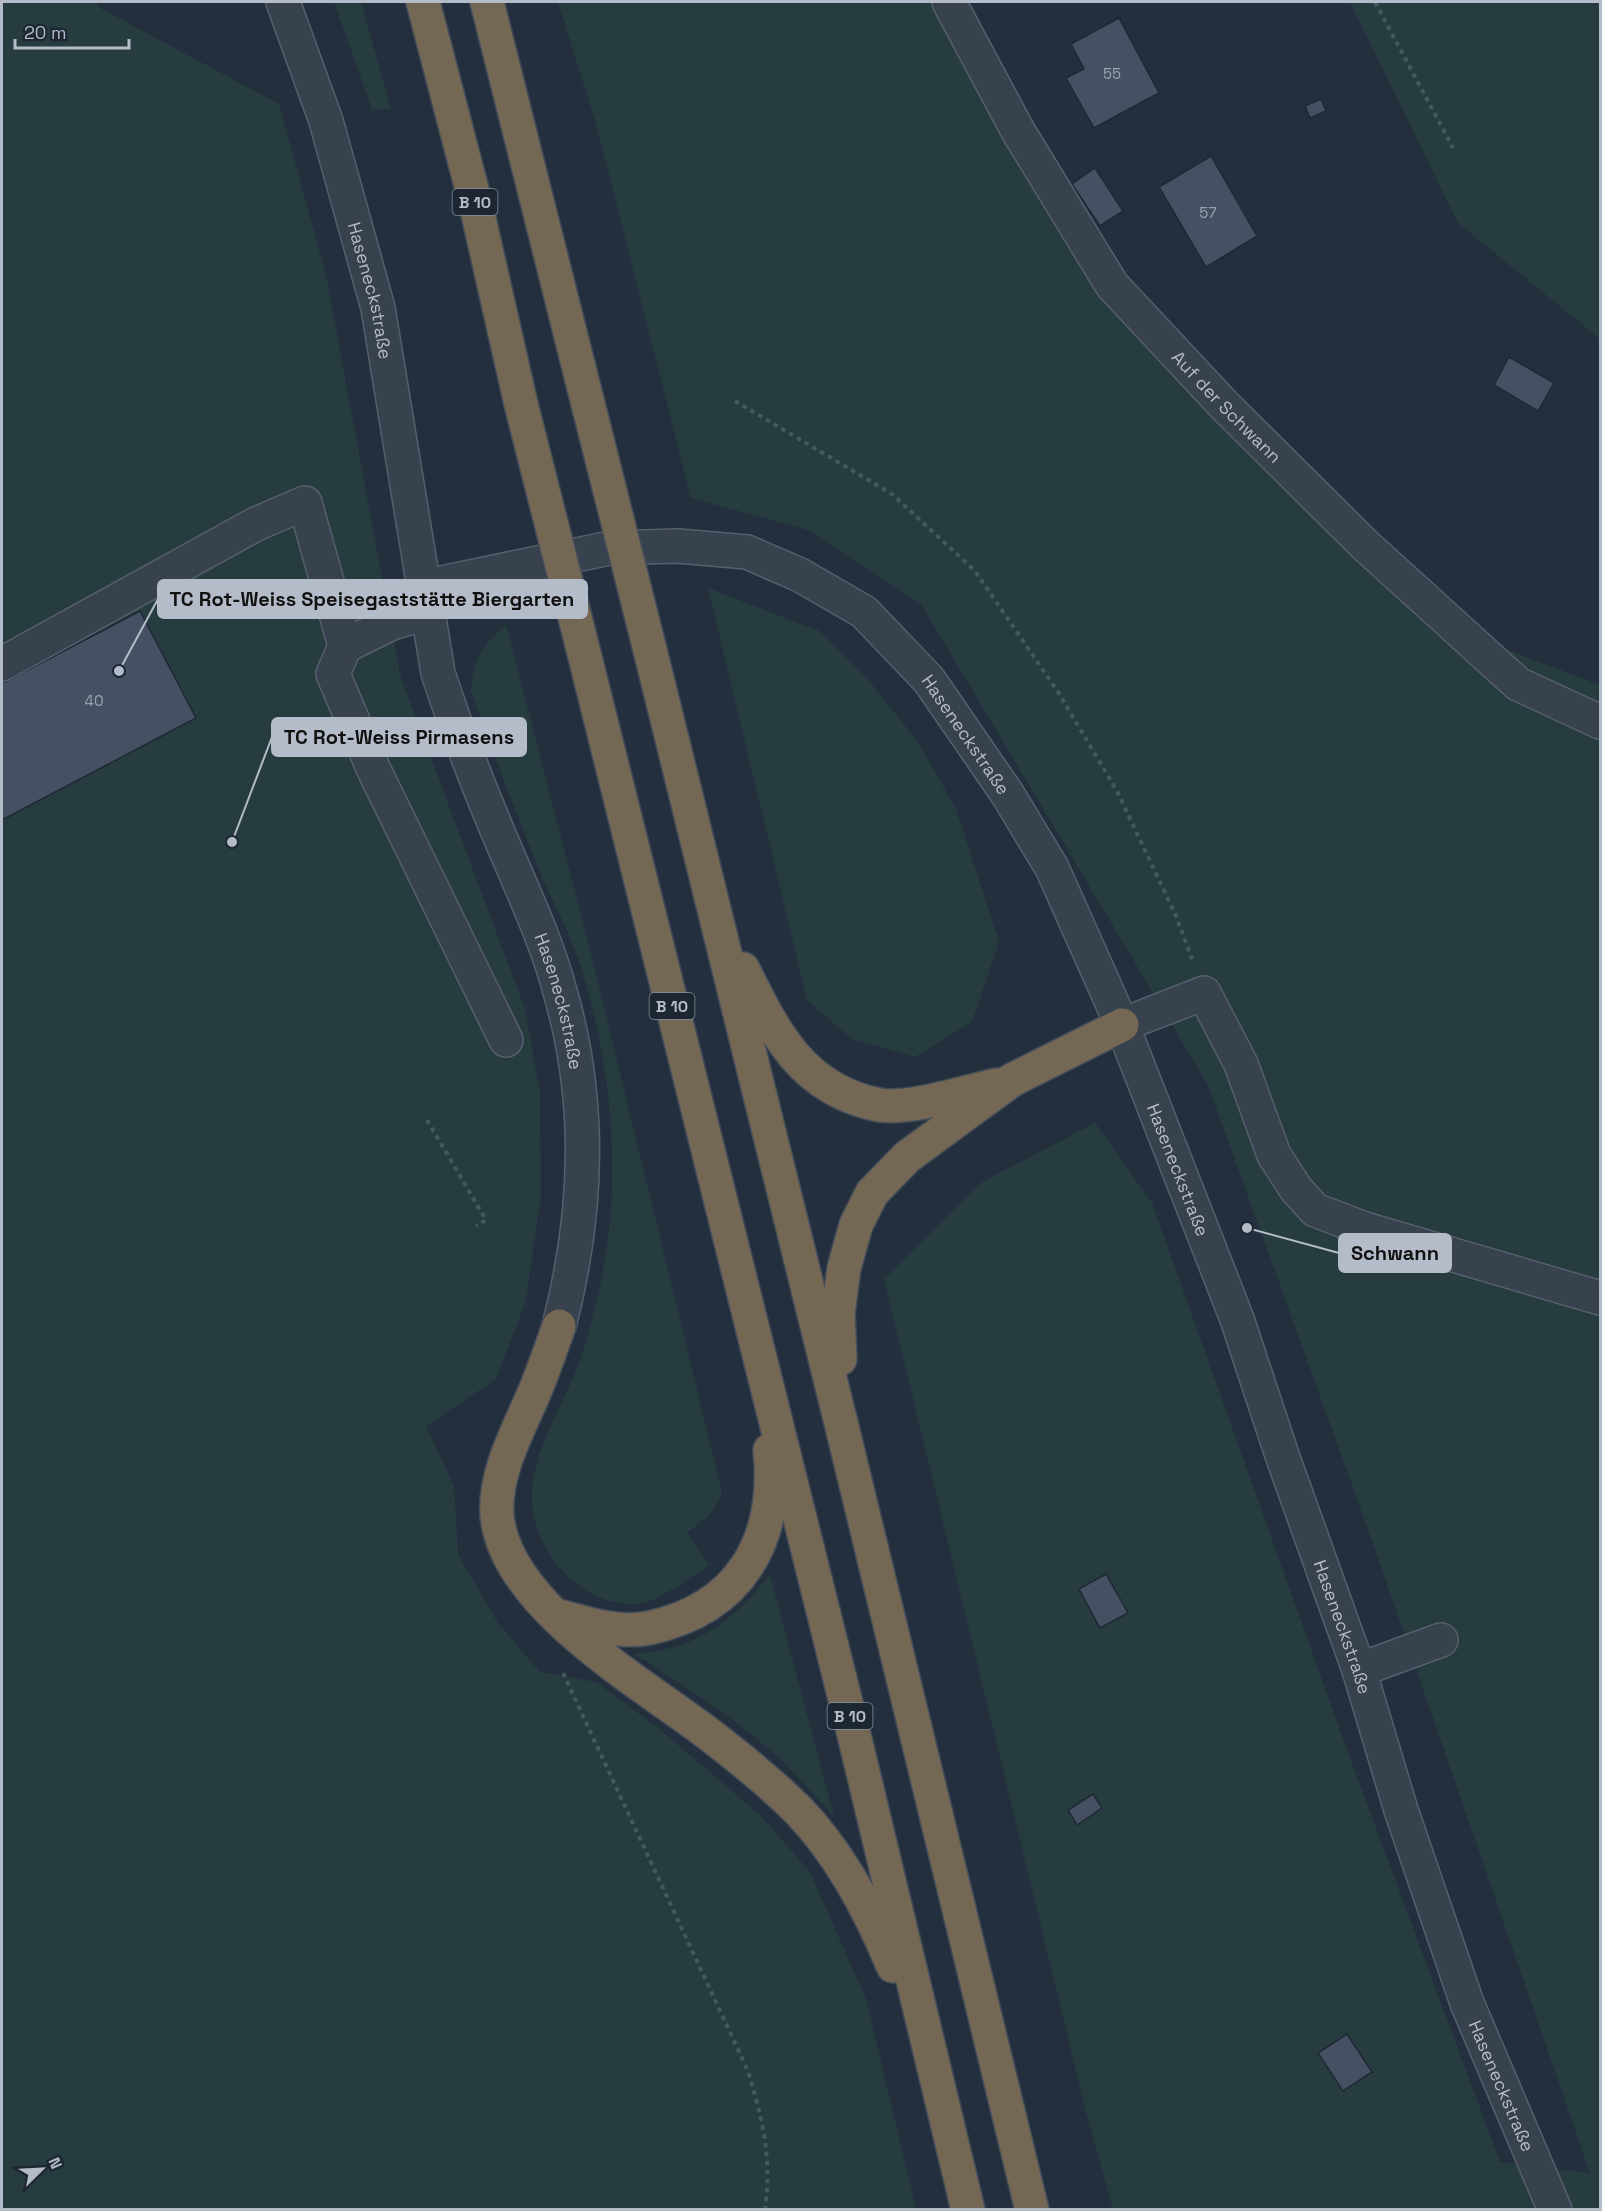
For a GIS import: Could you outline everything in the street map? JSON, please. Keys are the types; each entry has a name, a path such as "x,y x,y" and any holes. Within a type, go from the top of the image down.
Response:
{"highway":[{"name":"B 10","path":"423,2 475,201 521,404 762,1366 968,2210"},
{"path":"488,2 842,1427 1032,2210"},
{"path":"713,904 764,1011 785,1047 808,1072 834,1089 880,1105 929,1102 1012,1080"},
{"path":"842,1427 838,1313 844,1268 856,1225 872,1193 908,1157 1012,1080 1122,1025"},
{"path":"559,1326 538,1386 510,1448 501,1481 497,1515 507,1551 524,1580 554,1615 615,1669 702,1729 800,1812 836,1856 873,1916 934,2067"},
{"path":"554,1615 600,1628 648,1628 711,1603 735,1583 758,1550 769,1503 771,1461 762,1366"}],"street":[{"name":"Haseneckstraße","path":"283,2 326,121 378,308 438,673 454,722 543,939 561,995 571,1037 582,1132 582,1189 578,1235 559,1326"},
{"name":"Auf der Schwann","path":"949,2 1018,131 1112,285 1224,405 1364,544 1518,684 1600,722"},
{"path":"2,664 256,524 305,503 345,646 333,674 373,768 506,1040"},
{"name":"Haseneckstraße","path":"425,600 610,548 678,546 747,552 800,575 864,612 928,680 1008,795 1052,868 1122,1025 1237,1320 1282,1455 1359,1670 1401,1810 1467,2003 1556,2210"},
{"path":"345,646 392,623 425,600"},
{"path":"1122,1025 1204,993 1240,1064 1274,1155 1296,1189 1315,1210 1365,1229 1600,1298"},
{"path":"1359,1670 1441,1640"}],"path":[{"path":"1374,2 1454,148"},
{"path":"735,401 892,494 975,571 1058,692 1117,791 1176,916 1204,993"},
{"path":"427,1120 486,1220 476,1226"},
{"path":"561,1668 748,2071 764,2123 770,2174 765,2210"}],"green space":[{"path":"2,2 95,2 100,8 279,104 326,275 400,675 525,1009 540,1093 541,1194 526,1301 496,1379 426,1426 454,1486 458,1554 498,1623 540,1672 596,1682 656,1726 760,1815 810,1872 866,1999 916,2209 2,2210"},
{"path":"334,2 361,2 391,109 372,109"},
{"path":"558,2 940,2 1111,307 1450,628 1600,685 1600,2209 1113,2209 1086,2112 884,1279 982,1182 1095,1123 1152,1203 1347,1750 1500,2162 1590,2173 1370,1535 1208,1085 921,604 808,530 691,498 597,127"},
{"path":"1350,2 1600,2 1600,339 1458,223"},
{"path":"708,588 819,631 871,683 919,743 956,809 999,941 972,1022 915,1057 852,1039 807,1000"},
{"path":"506,624 591,954 722,1492 709,1515 687,1532 709,1565 667,1593 642,1603 625,1604 609,1601 593,1594 566,1574 554,1561 545,1546 538,1531 533,1509 532,1488 536,1467 551,1425 578,1365 598,1296 610,1216 611,1139 603,1061 586,985 575,950 539,870 471,691 474,669 480,653"},
{"path":"770,1575 834,1816 780,1758 732,1719 648,1662 632,1654 675,1647 710,1631 741,1607"}],"building":[{"path":"1119,18 1159,93 1094,128 1066,78 1084,69 1071,44"},
{"path":"1321,99 1326,111 1310,118 1305,106"},
{"path":"1211,156 1257,236 1206,267 1159,187"},
{"path":"1095,168 1123,211 1100,226 1072,184"},
{"path":"1509,357 1554,383 1538,411 1494,385"},
{"path":"140,611 196,718 2,820 2,675 5,682"},
{"path":"1106,1574 1128,1613 1100,1628 1079,1589"},
{"path":"1093,1794 1102,1808 1077,1825 1068,1810"},
{"path":"1347,2034 1372,2072 1343,2091 1318,2053"}],"place":[{"name":"TC Rot-Weiss Speisegaststätte Biergarten","path":"119,671"},
{"name":"TC Rot-Weiss Pirmasens","path":"232,842"},
{"name":"Schwann","path":"1247,1228"}]}
